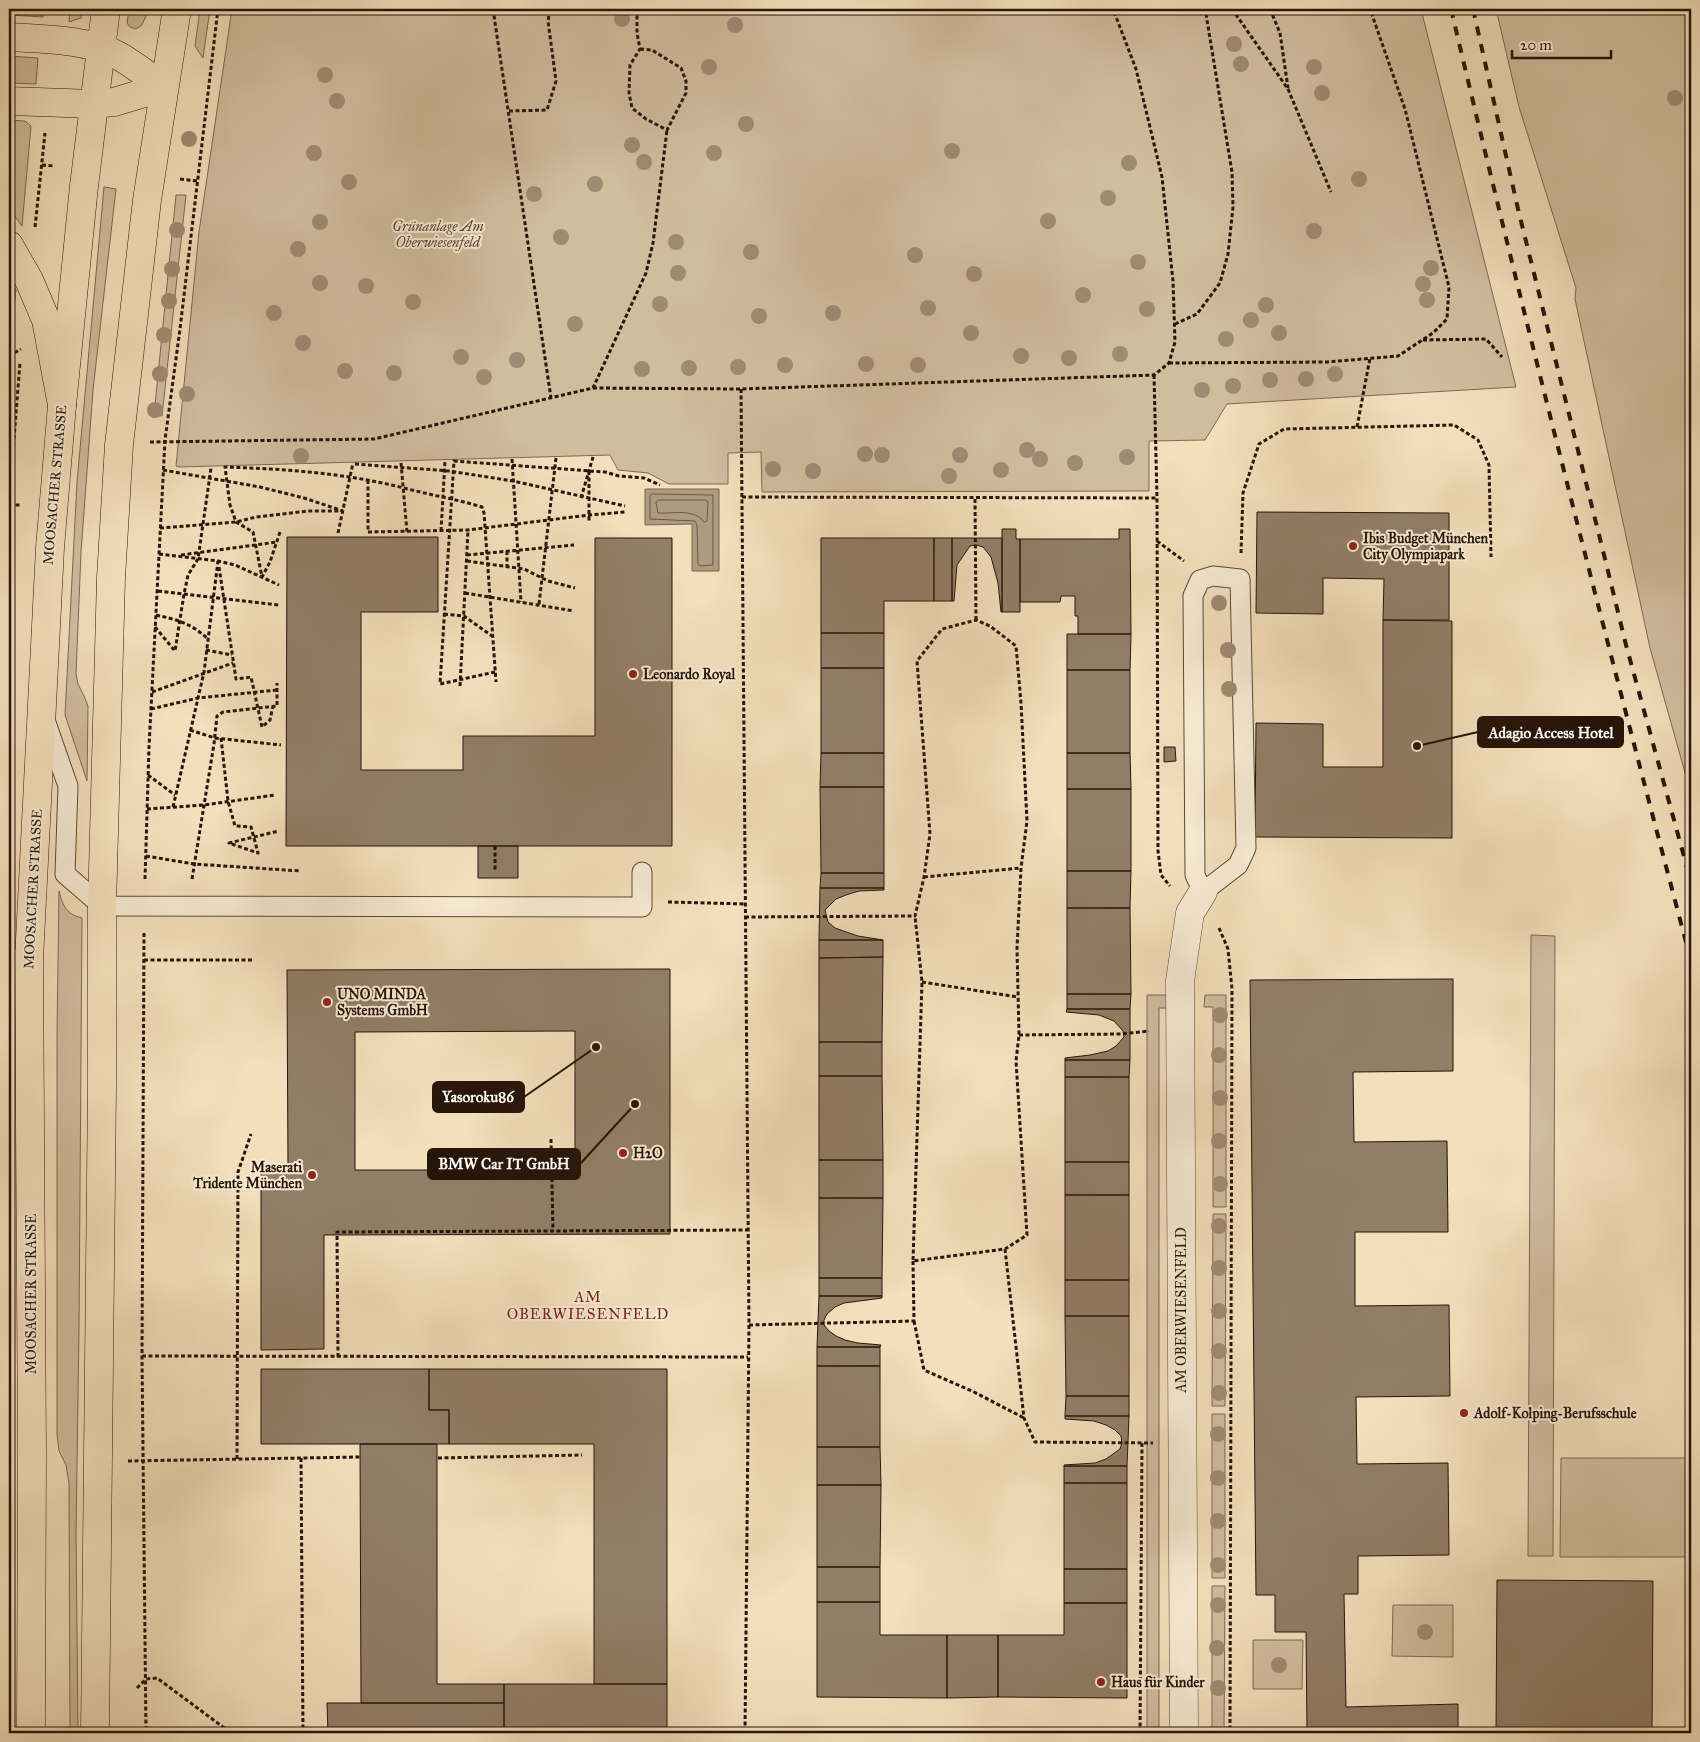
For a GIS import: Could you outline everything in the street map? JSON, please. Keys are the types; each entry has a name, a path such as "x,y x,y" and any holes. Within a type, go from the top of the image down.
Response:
{"main road":[{"name":"MOOSACHER STRASSE","path":"31,1733 32,1442 19,959 42,710 50,548 62,405 84,178 106,9"},
{"path":"95,1733 102,1106 102,906 111,578 119,445 147,200 177,9"},
{"path":"9,37 56,40 101,48 120,56 164,88"},
{"path":"9,101 94,104 114,102 164,88"},
{"path":"9,245 30,280 46,320 62,405"}],"street":[{"name":"AM OBERWIESENFELD","path":"1184,1733 1180,981 1196,902"}],"lane":[{"path":"1213,576 1240,579 1246,848 1238,865 1196,902 1193,596 1200,580 1213,576"},
{"path":"42,710 68,786 65,874 102,906 642,907 642,872"}],"path":[{"path":"146,1733 142,1356 144,906 148,775 165,440 218,9"},
{"path":"493,9 552,398"},
{"path":"509,111 547,110 556,81 548,21 550,9"},
{"path":"637,9 637,33 640,49 630,65 629,93 632,108 646,119 667,130"},
{"path":"119,445 165,440 374,439 593,388 741,388 1154,375 1169,363 1175,342 1173,281 1162,177 1136,69 1113,9"},
{"path":"1175,324 1197,314 1220,283 1228,254 1233,207 1232,172 1206,14 1208,9"},
{"path":"1232,9 1288,89 1331,192"},
{"path":"1270,9 1280,33 1288,89"},
{"path":"1169,363 1327,362 1398,356 1433,333 1447,319 1449,286 1405,109 1370,9"},
{"path":"593,388 646,273 653,243 667,130 686,92 686,81 682,68 652,50 640,49"},
{"path":"1423,340 1486,339 1502,357"},
{"path":"9,356 22,348"},
{"path":"1357,427 1370,358"},
{"path":"1154,375 1157,498 1158,851 1161,875 1196,902"},
{"path":"741,388 749,1325 745,1733"},
{"path":"1240,579 1244,493 1259,444 1284,429 1454,425 1478,440 1489,465 1491,557"},
{"path":"581,498 593,457"},
{"path":"539,604 556,458"},
{"path":"512,459 521,602"},
{"path":"441,531 445,460"},
{"path":"495,672 440,684 454,461 589,471 644,478 660,485"},
{"path":"401,463 407,532"},
{"path":"338,533 354,464 444,471 513,481 553,489 581,498 625,506"},
{"path":"156,627 174,651 188,575 198,559 211,468"},
{"path":"262,577 253,532 236,522 230,505 225,468 284,469 350,477 452,498 482,507 484,513 496,682"},
{"path":"163,470 260,487 304,498 343,511"},
{"path":"589,471 589,522"},
{"path":"368,480 368,532 468,530 625,512"},
{"path":"742,498 1157,498"},
{"path":"975,499 976,620"},
{"path":"9,505 21,505"},
{"path":"160,528 236,522 256,517 309,511 343,511"},
{"path":"460,686 468,530"},
{"path":"262,577 270,562 280,532"},
{"path":"175,556 277,542"},
{"path":"467,555 574,545"},
{"path":"506,551 507,567"},
{"path":"159,554 218,561 235,565 280,585"},
{"path":"173,807 204,672 218,561"},
{"path":"218,561 236,678 251,677 262,727 270,720 273,706"},
{"path":"467,561 519,568 542,578 575,588"},
{"path":"158,591 278,605"},
{"path":"465,593 574,610"},
{"path":"444,614 464,616 493,636"},
{"path":"156,615 180,620 208,638"},
{"path":"913,1261 1005,1249 1027,1235 1016,1061 1019,1035 1017,948 1021,868 1027,821 1022,703 1016,646 990,626 976,620 942,629 917,661 930,834 924,877 915,916 922,982 913,1261 914,1321 924,1370 974,1392 1024,1418"},
{"path":"206,650 232,655"},
{"path":"152,692 233,663"},
{"path":"187,906 217,716 222,712 277,706 277,683"},
{"path":"151,709 198,698 277,690"},
{"path":"190,730 215,738 281,745"},
{"path":"221,738 228,802 235,826 252,827 254,837 258,853 229,843 246,839 254,837 279,831"},
{"path":"148,775 175,795"},
{"path":"148,810 275,795"},
{"path":"495,846 495,870"},
{"path":"146,856 194,864 300,871"},
{"path":"924,877 1021,868"},
{"path":"642,901 745,904"},
{"path":"745,917 915,916"},
{"path":"1218,926 1228,949 1232,989 1230,1733"},
{"path":"144,960 252,960"},
{"path":"922,982 1018,997"},
{"path":"1019,1035 1130,1034"},
{"path":"237,1459 238,1172 251,1134"},
{"path":"551,1139 554,1230"},
{"path":"338,1357 337,1232 748,1230"},
{"path":"1005,1249 1024,1418 1034,1442 1134,1442"},
{"path":"749,1325 914,1321"},
{"path":"142,1356 748,1356"},
{"path":"1140,1733 1142,1443"},
{"path":"438,1458 582,1456"},
{"path":"98,1462 360,1457"},
{"path":"301,1458 303,1733"},
{"path":"137,1688 146,1679 157,1678 232,1733"},
{"path":"219,1733 223,1727"}],"green space":[{"path":"9,9 44,9 43,17 9,15"},
{"path":"70,9 83,9 81,18 69,22"},
{"path":"129,9 149,9 142,25 136,29 130,27 127,23"},
{"path":"200,9 210,9 203,58 195,46"},
{"name":"Grünanlage Am Oberwiesenfeld","path":"232,9 1421,9 1516,387 1227,404 1205,440 1149,441 1149,491 762,492 761,452 728,453 728,484 669,484 648,473 618,470 610,455 179,467 176,466 199,232"},
{"path":"1496,9 1691,9 1691,794 1650,648 1575,299 1576,288 1519,107"},
{"path":"9,56 38,58 36,84 9,83"},
{"path":"9,120 25,121 31,126 22,226 9,208"},
{"path":"104,187 116,189 93,390 81,552 76,674 78,684 88,706 87,781 65,715 77,482"},
{"path":"176,195 186,195 162,416 154,415"},
{"path":"9,274 16,290 9,353"},
{"path":"59,891 66,909 82,918 76,1533 78,1733 70,1733 69,1483 66,1465 59,1451 57,1434"},
{"path":"1531,935 1555,936 1553,1556 1528,1556"},
{"path":"1147,995 1170,995 1170,1008 1159,1008 1159,1733 1147,1733"},
{"path":"1205,995 1226,995 1226,1207 1213,1207 1213,1007 1204,1007"},
{"path":"1213,1214 1226,1214 1225,1406 1212,1406"},
{"path":"1212,1414 1225,1414 1225,1578 1212,1578"},
{"path":"1561,1458 1691,1458 1691,1557 1560,1557"},
{"path":"1212,1586 1225,1586 1224,1733 1212,1733"},
{"path":"1393,1605 1453,1605 1453,1657 1392,1656"},
{"path":"1253,1640 1303,1640 1302,1689 1253,1689"}],"water":[{"path":"645,489 719,489 719,571 692,571 692,524 645,525"}],"building":[{"name":"Ibis Budget München City Olympiapark","path":"1257,512 1449,513 1449,620 1383,620 1384,579 1323,578 1323,614 1256,613"},
{"path":"1002,529 1016,529 1016,539 1020,539 1020,612 1002,612"},
{"path":"1119,529 1130,529 1131,634 1078,634 1078,616 1075,616 1075,596 1061,596 1060,602 1020,602 1020,539 1119,539"},
{"name":"Leonardo Royal","path":"287,537 438,537 438,612 361,612 361,770 463,770 463,736 595,736 595,538 672,538 672,846 286,846"},
{"path":"821,538 934,538 934,601 884,601 884,633 821,633"},
{"path":"934,538 952,538 952,601 934,601"},
{"path":"952,538 1002,538 1002,612 998,583 991,557 983,547 976,545 970,546 957,565 954,601 952,601"},
{"path":"1383,620 1452,621 1452,838 1255,837 1256,723 1323,724 1323,767 1383,767"},
{"path":"821,633 884,633 884,668 821,668"},
{"path":"1067,634 1131,634 1130,670 1067,670"},
{"path":"821,668 884,668 884,753 821,753"},
{"path":"1067,670 1130,670 1130,753 1067,753"},
{"path":"1164,747 1175,747 1176,761 1164,762"},
{"path":"821,753 884,753 884,787 820,787"},
{"path":"1067,753 1130,753 1131,789 1067,789"},
{"path":"820,787 884,787 884,873 821,873"},
{"path":"1067,789 1131,789 1131,871 1067,871"},
{"path":"478,846 518,846 518,878 478,878"},
{"path":"1067,871 1131,871 1130,908 1067,908"},
{"path":"821,873 884,873 884,888 820,888"},
{"path":"820,888 884,888 884,890 859,891 846,895 836,899 825,910 828,922 835,928 858,936 883,940 819,940"},
{"path":"1067,908 1130,908 1131,994 1067,994"},
{"path":"819,940 883,940 883,957 819,958"},
{"path":"883,957 882,1042 819,1042 819,958"},
{"name":"H2O","path":"670,969 670,1234 324,1235 324,1349 261,1350 261,1171 288,1170 287,970","holes":["575,1031 575,1170 355,1170 355,1032"]},
{"path":"1453,979 1453,1071 1353,1072 1354,1142 1447,1141 1448,1232 1355,1232 1355,1306 1449,1305 1450,1396 1356,1397 1357,1464 1448,1463 1449,1555 1358,1556 1358,1594 1344,1594 1346,1707 1458,1704 1458,1733 1307,1733 1306,1632 1275,1632 1275,1595 1256,1595 1250,980"},
{"path":"1067,994 1131,994 1130,1009 1067,1009"},
{"path":"1067,1009 1130,1009 1130,1060 1065,1060 1065,1058 1108,1051 1116,1046 1124,1037 1123,1031 1114,1021 1099,1015 1066,1012"},
{"path":"819,1042 882,1042 882,1076 819,1076"},
{"path":"1065,1060 1130,1060 1129,1077 1065,1077"},
{"path":"819,1076 882,1076 883,1160 819,1160"},
{"path":"1065,1077 1129,1077 1129,1162 1065,1162"},
{"path":"819,1160 883,1160 883,1198 819,1198"},
{"path":"1065,1162 1129,1162 1129,1195 1065,1195"},
{"path":"1065,1195 1129,1195 1129,1280 1065,1280"},
{"path":"819,1198 883,1198 882,1278 819,1278"},
{"path":"819,1278 882,1278 882,1296 819,1296"},
{"path":"1065,1280 1129,1280 1129,1316 1065,1316"},
{"path":"819,1296 882,1296 882,1298 844,1303 835,1307 827,1314 824,1320 824,1325 836,1336 858,1343 881,1345 880,1347 817,1347"},
{"path":"1065,1316 1129,1316 1129,1396 1066,1396"},
{"path":"817,1347 880,1347 880,1366 817,1366"},
{"path":"817,1366 880,1366 880,1447 817,1447"},
{"path":"261,1369 429,1369 429,1410 449,1410 449,1444 261,1444"},
{"path":"429,1369 667,1369 667,1684 594,1684 594,1444 449,1444 449,1410 429,1410"},
{"path":"1066,1396 1129,1396 1129,1416 1065,1416"},
{"path":"1065,1416 1129,1416 1127,1466 1064,1466 1095,1463 1106,1459 1120,1449 1122,1443 1121,1436 1106,1425 1094,1421 1065,1419"},
{"path":"360,1444 437,1444 437,1684 504,1684 504,1703 361,1703"},
{"path":"817,1447 880,1447 881,1485 817,1485"},
{"path":"1064,1466 1127,1466 1127,1483 1064,1483"},
{"path":"1064,1483 1127,1483 1127,1569 1064,1569"},
{"path":"817,1485 881,1485 880,1567 817,1567"},
{"path":"817,1567 880,1567 880,1602 817,1602"},
{"path":"1064,1569 1127,1569 1127,1603 1064,1603"},
{"path":"1497,1580 1653,1581 1652,1732 1496,1733"},
{"path":"817,1602 880,1602 880,1635 947,1635 947,1698 817,1697"},
{"path":"1064,1603 1127,1603 1127,1698 998,1697 998,1635 1064,1635"},
{"path":"947,1635 998,1635 998,1697 947,1698"},
{"path":"504,1684 667,1684 667,1733 504,1733"},
{"path":"327,1703 504,1703 504,1733 328,1733"}],"railway":[{"path":"1451,9 1508,247 1691,961"},
{"path":"1473,9 1518,209 1626,645 1691,882"}],"place":[{"name":"Ibis Budget München City Olympiapark","path":"1353,546"},
{"name":"Leonardo Royal","path":"633,674"},
{"name":"Adagio Access Hotel","path":"1417,746"},
{"name":"UNO MINDA Systems GmbH","path":"327,1002"},
{"name":"Yasoroku86","path":"596,1047"},
{"name":"BMW Car IT GmbH","path":"635,1104"},
{"name":"H2O","path":"623,1153"},
{"name":"Maserati Tridente München","path":"312,1175"},
{"name":"Adolf-Kolping-Berufsschule","path":"1464,1413"},
{"name":"Haus für Kinder","path":"1101,1682"}],"district":[{"name":"AM OBERWIESENFELD","path":"588,1306"}]}
